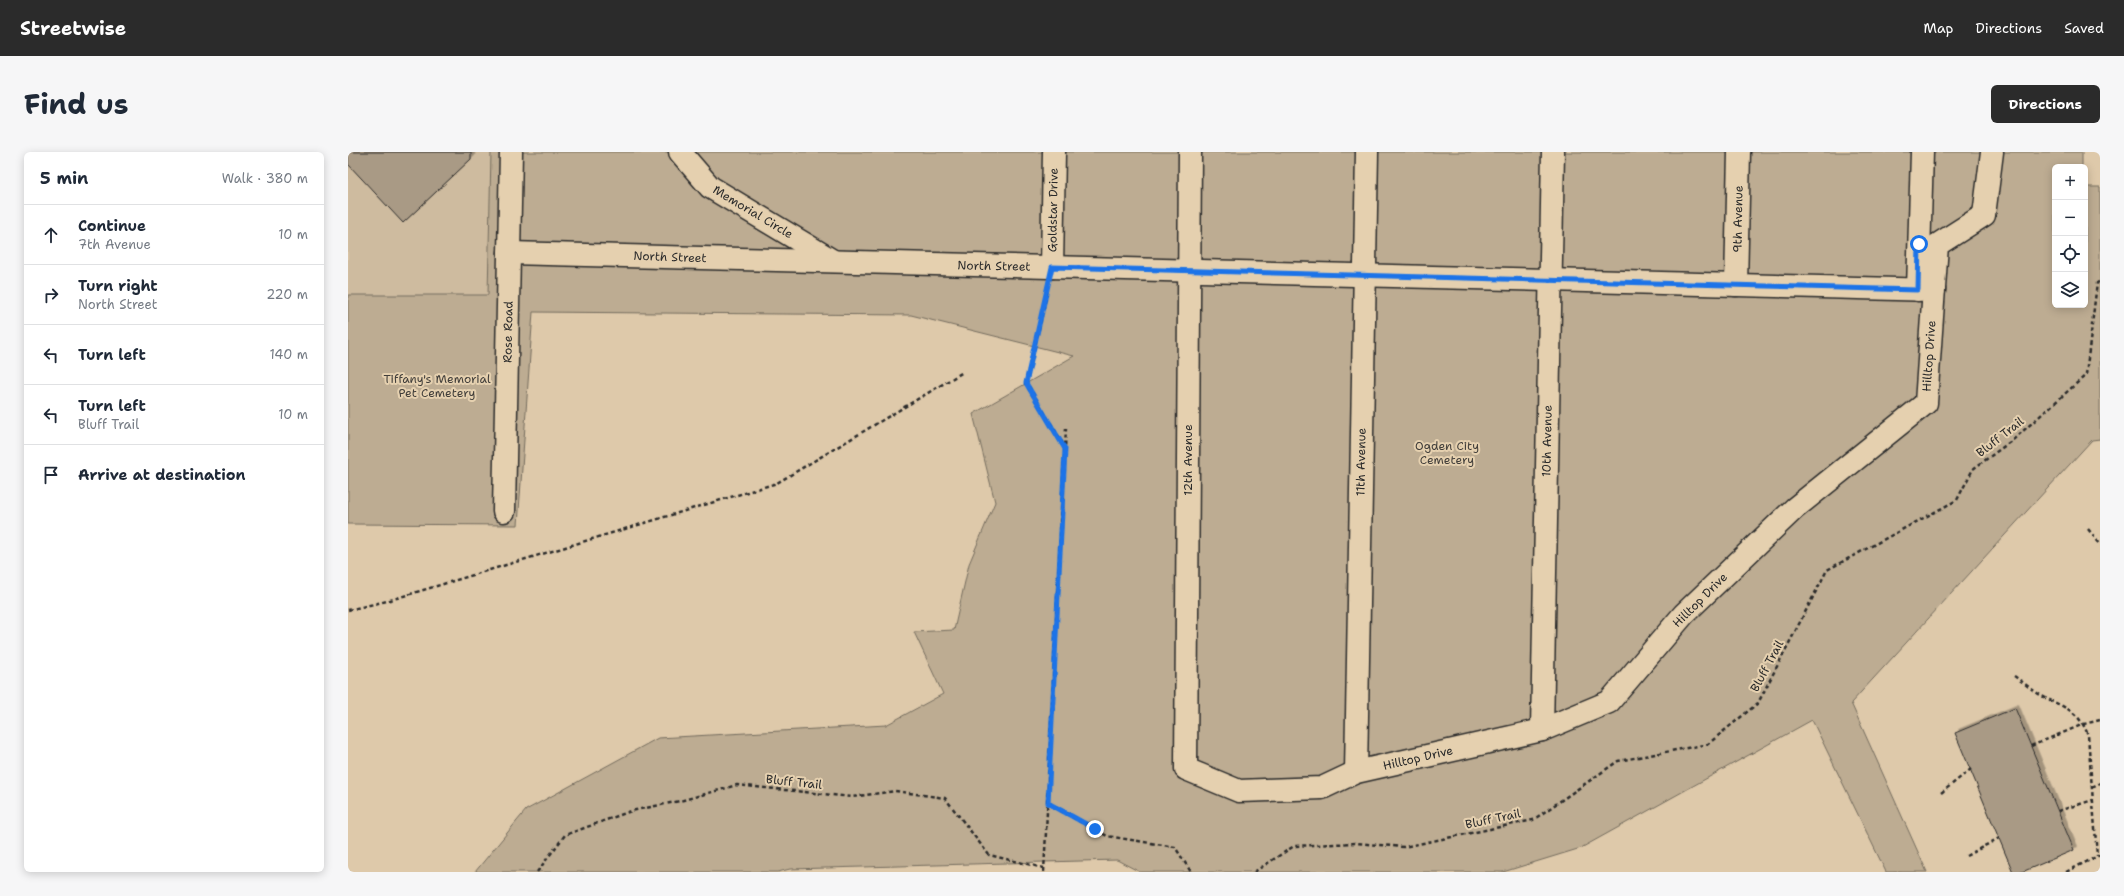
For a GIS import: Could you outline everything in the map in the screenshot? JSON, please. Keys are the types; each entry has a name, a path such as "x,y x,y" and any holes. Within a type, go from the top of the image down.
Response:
{"lane":[{"name":"Rose Road","path":"504,511 511,152"},
{"name":"Memorial Circle","path":"680,152 710,187 834,262"},
{"name":"Goldstar Drive","path":"1052,267 1054,152"},
{"name":"12th Avenue","path":"1186,769 1190,152"},
{"name":"11th Avenue","path":"1356,772 1367,152"},
{"name":"10th Avenue","path":"1542,730 1553,152"},
{"name":"9th Avenue","path":"1736,285 1739,152"},
{"path":"1922,152 1926,290"},
{"name":"Hilltop Drive","path":"1186,769 1239,791 1322,788 1356,772 1542,730 1609,702 1684,614 1790,514 1926,403 1926,290 1937,245 1984,215 1992,152"},
{"name":"North Street","path":"509,253 1926,290"}],"path":[{"path":"1052,267 1026,383 1065,449"},
{"name":"Bluff Trail","path":"1254,872 1294,846 1355,843 1404,847 1533,820 1618,761 1708,744 1758,703 1827,570 1957,500 1973,469 2036,421 2086,375 2097,283 2100,281"},
{"path":"348,610 387,601 777,482 963,372"},
{"path":"1044,872 1066,428"},
{"path":"2088,529 2100,544"},
{"path":"2014,676 2042,696 2065,706 2084,724 2088,735 2098,856 2066,872"},
{"path":"2031,746 2084,724 2100,720"},
{"path":"1941,793 1971,769"},
{"path":"2092,787 2100,783"},
{"name":"Bluff Trail","path":"538,872 565,834 631,811 680,801 738,785 852,797 895,791 945,798 989,855 1044,868"},
{"path":"2058,811 2093,800"},
{"path":"1048,803 1107,836 1175,847 1191,872"},
{"path":"1966,856 2000,838"}],"shaded area":[{"path":"348,152 491,152 488,295 348,295"}],"green space":[{"name":"Ogden City Cemetery","path":"491,152 2082,152 2082,164 2052,164 2052,308 2088,308 2088,187 2100,187 2100,439 2092,440 1851,703 1927,872 1886,872 1812,720 1581,848 1503,872 1140,872 1117,860 790,869 778,872 475,872 526,810 658,738 886,725 943,694 914,632 954,630 969,564 995,502 973,414 1074,356 911,315 533,312 518,525 348,524 348,295 488,295"}],"building":[{"path":"348,152 471,152 471,159 403,223 348,164"},
{"path":"2015,708 2074,850 2022,872 2013,872 1955,733"}],"route":[{"path":"1095,829 1048,803 1065,449 1026,383 1052,267 1918,290 1919,244"}],"park label":[{"name":"Tiffany's Memorial Pet Cemetery","path":"437,386"}]}
